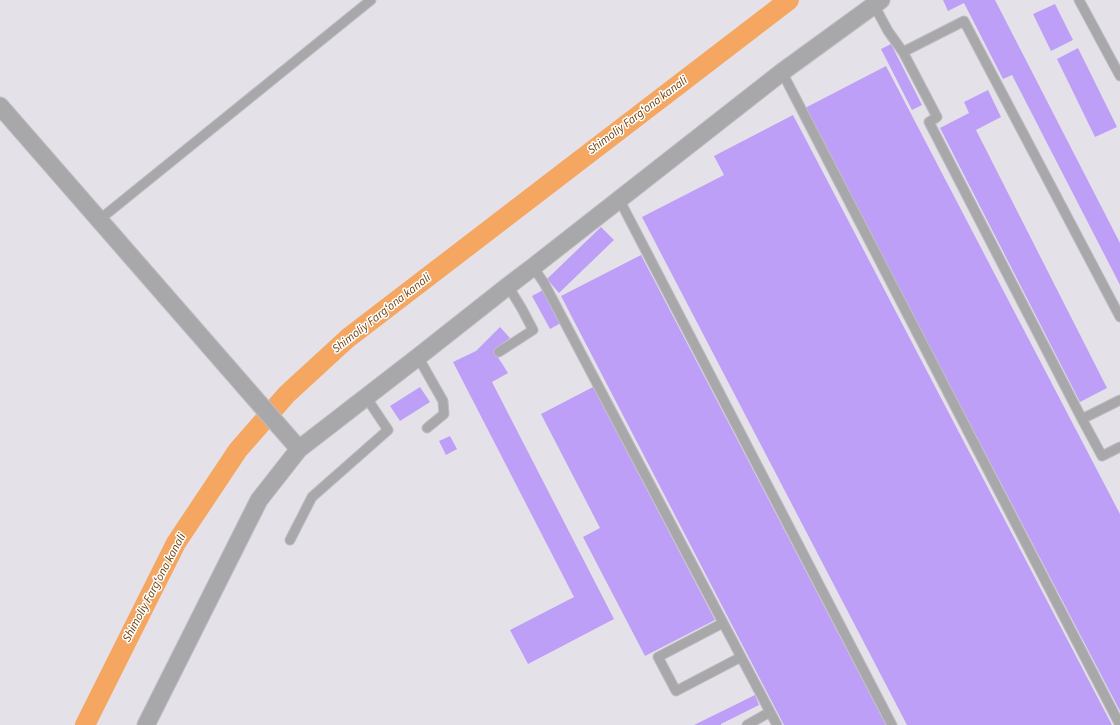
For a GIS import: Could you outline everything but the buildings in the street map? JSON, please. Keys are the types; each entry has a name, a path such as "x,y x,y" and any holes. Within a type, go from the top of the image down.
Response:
{"street":[{"path":"146,725 259,500 296,445 366,397 782,72 878,3"},
{"path":"0,106 296,445"}],"lane":[{"path":"99,220 371,0"},
{"path":"1079,0 1120,76"},
{"path":"878,3 888,31 903,52 937,118 929,122 1102,456 1120,447"},
{"path":"903,52 964,21 1120,317"},
{"path":"782,72 1120,725"},
{"path":"619,199 892,725"},
{"path":"533,268 544,283 777,725"},
{"path":"499,352 534,330 508,286"},
{"path":"418,357 443,401 444,414 427,428"},
{"path":"290,540 312,497 388,430 366,397"},
{"path":"1082,419 1120,400"},
{"path":"723,623 658,657 676,691 741,657"},
{"path":"747,725 770,712"}],"waterway":[{"name":"Shimoliy Fargʻona kanali","path":"85,725 176,543 238,450 287,394 348,338 789,0"}]}
